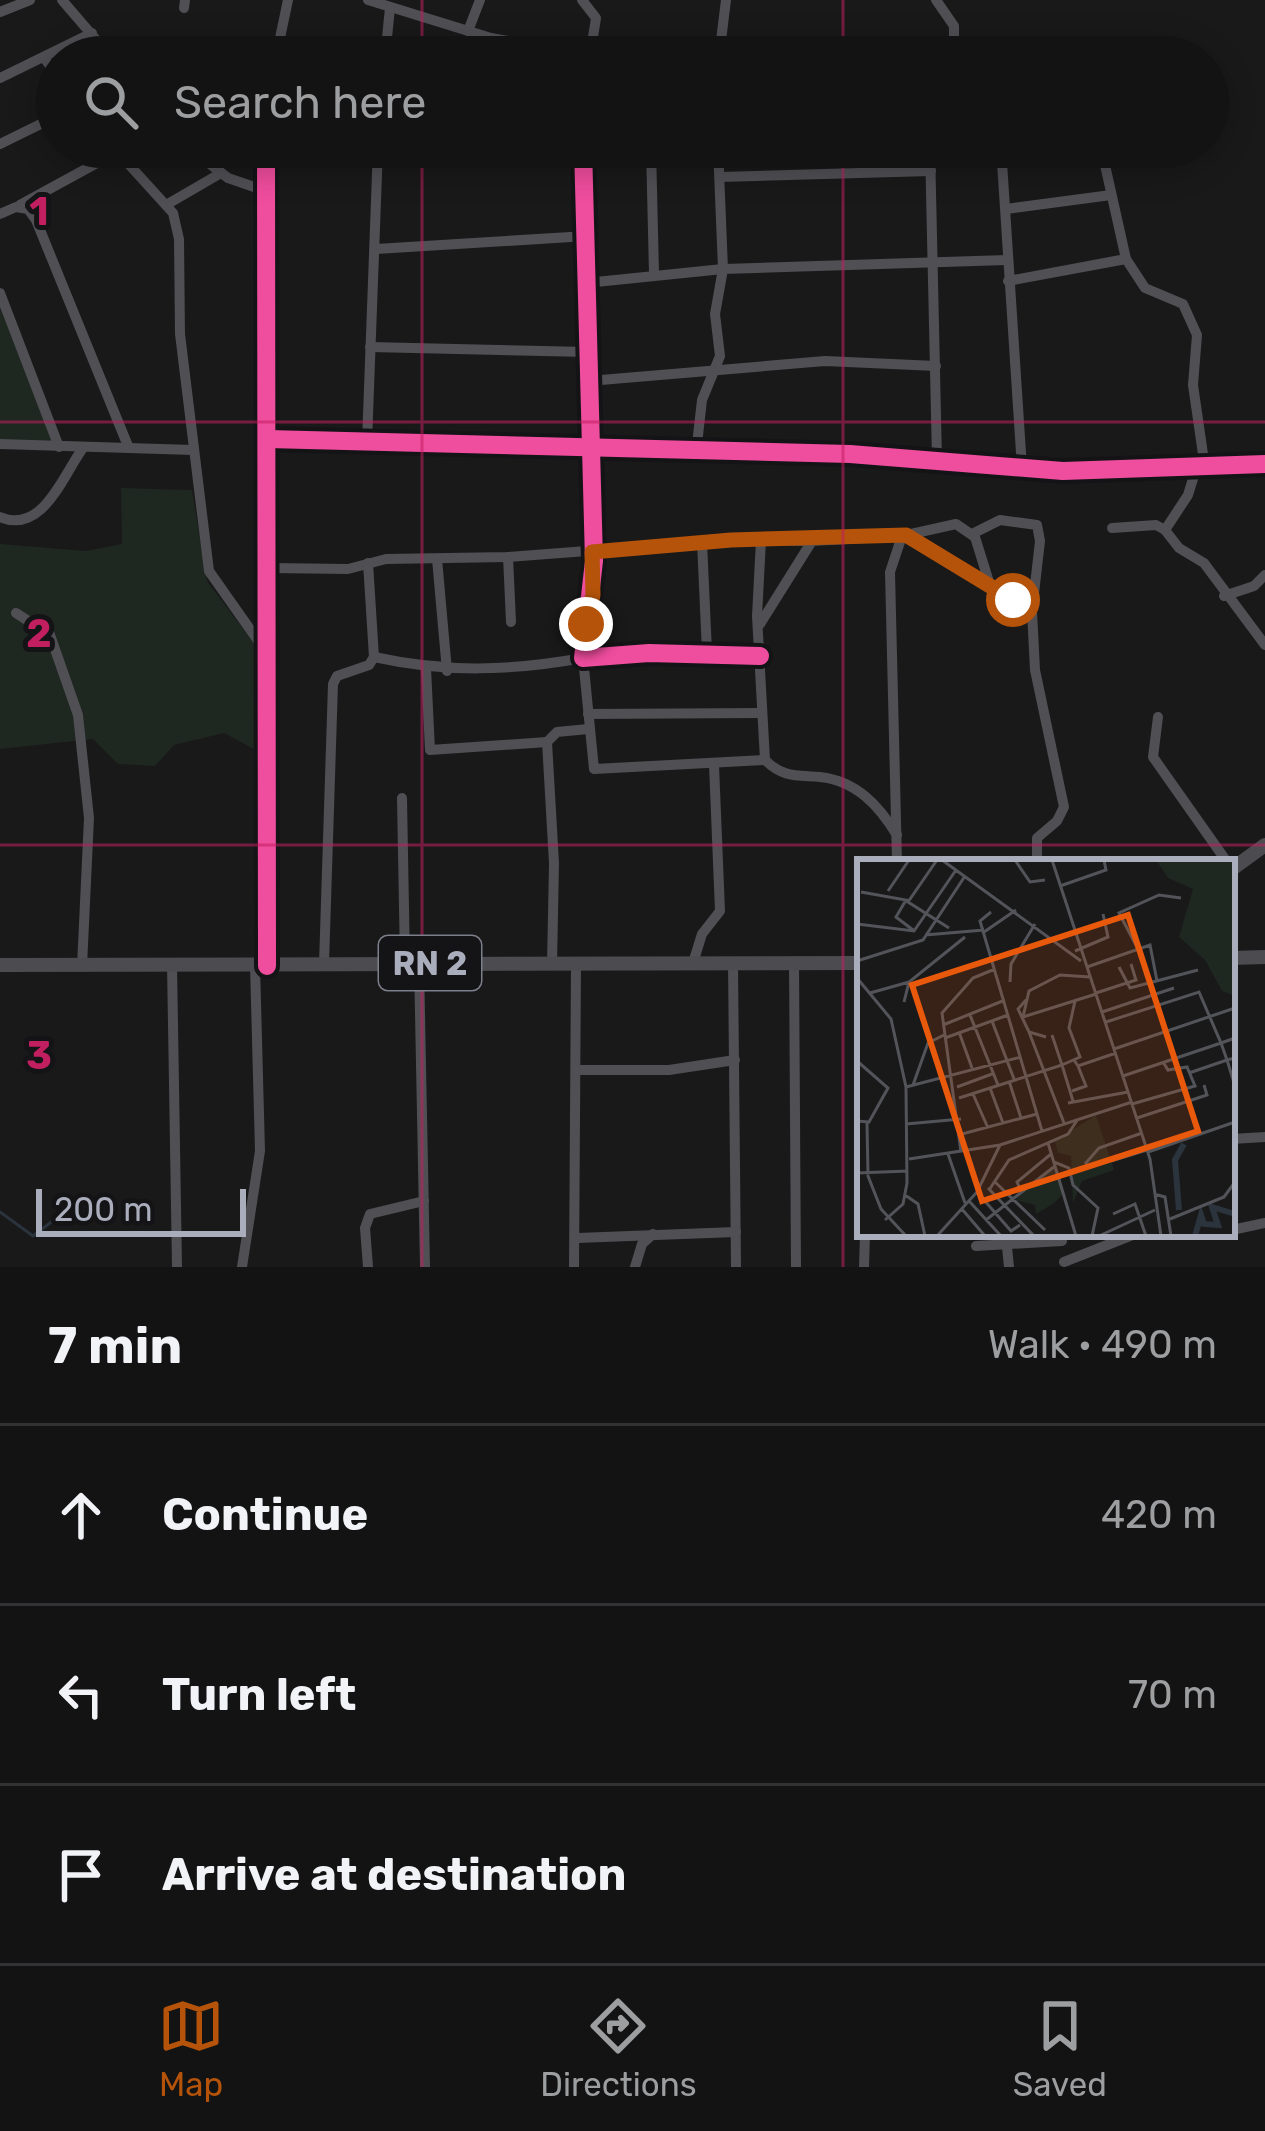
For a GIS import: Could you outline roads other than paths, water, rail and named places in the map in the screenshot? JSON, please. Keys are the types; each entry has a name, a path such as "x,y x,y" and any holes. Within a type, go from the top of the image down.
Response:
{"main road":[{"path":"1235,864 1265,845"},
{"path":"1235,958 1265,957"},
{"name":"RN 2","path":"0,965 857,963"}],"street":[{"path":"0,12 30,0"},
{"path":"62,0 94,36"},
{"path":"280,36 288,0"},
{"path":"368,0 493,36"},
{"path":"468,31 480,0"},
{"path":"582,0 596,18 594,36"},
{"path":"722,36 726,0"},
{"path":"936,0 954,26 954,36"},
{"path":"387,36 390,8"},
{"path":"86,36 92,33"},
{"path":"0,78 36,62"},
{"path":"0,144 36,126"},
{"path":"0,214 84,168"},
{"path":"132,168 166,205 179,238 180,334 209,571 266,652"},
{"path":"215,168 263,190"},
{"path":"242,1267 260,1151 270,568 265,168"},
{"path":"367,442 378,168"},
{"path":"584,168 593,595 583,658 594,769 765,760"},
{"path":"651,168 654,274"},
{"path":"696,454 702,400 720,356 715,314 723,269 719,168"},
{"path":"1003,168 1022,468"},
{"path":"1105,168 1126,259 1145,288 1183,304 1197,335 1193,386 1200,469 1165,530"},
{"path":"720,177 931,170 937,460"},
{"path":"166,205 221,173"},
{"path":"1006,208 1111,195"},
{"path":"16,207 28,209 37,220 128,446"},
{"path":"376,249 587,236"},
{"path":"1008,281 1126,259"},
{"path":"586,283 723,269 1006,260"},
{"path":"0,293 59,447"},
{"path":"370,347 588,352"},
{"path":"589,381 825,361 935,366"},
{"path":"268,440 937,460 1022,468 1200,469 1265,464"},
{"path":"0,444 193,450"},
{"path":"0,517 25,520 41,510 83,448"},
{"path":"972,534 1000,520 1037,525 1032,610 1035,670 1064,807 1062,816 1037,838 1037,859"},
{"path":"921,538 956,524 972,534 988,582"},
{"path":"1112,528 1156,525 1165,530 1179,548 1204,563 1224,596 1265,645"},
{"path":"270,568 348,569 368,563 702,542 904,535 921,538 1032,610"},
{"path":"897,859 890,572 904,535"},
{"path":"761,540 765,760 780,773 852,788 881,810 897,836"},
{"path":"760,624 812,541"},
{"path":"702,542 707,652"},
{"path":"508,557 512,622"},
{"path":"437,559 447,671"},
{"path":"324,964 333,684 337,676 369,665 374,657 368,563"},
{"path":"1224,596 1254,586 1265,575"},
{"path":"16,613 50,635 78,715 89,818 82,966"},
{"path":"374,657 447,671 707,652 760,656"},
{"path":"426,668 428,749 547,742 556,732 588,729"},
{"path":"588,715 762,713"},
{"path":"1158,718 1153,757 1225,859"},
{"path":"547,742 554,863 552,965"},
{"path":"693,963 702,934 720,911 714,765"},
{"path":"402,798 425,1267"},
{"path":"794,963 796,1267"},
{"path":"172,964 177,1267"},
{"path":"574,1267 575,964"},
{"path":"733,964 736,1267"},
{"path":"577,1070 669,1070 735,1060"},
{"path":"1235,1139 1265,1137"},
{"path":"368,1267 365,1228 370,1214 424,1201"},
{"path":"1235,1229 1265,1223"},
{"path":"635,1267 642,1244 655,1232"},
{"path":"577,1238 736,1232"},
{"path":"864,1267 865,1237"},
{"path":"976,1246 1007,1247 1062,1237 1064,1264 1128,1237"},
{"path":"1007,1247 1009,1267"}],"waterway":[{"path":"0,1212 33,1236 63,1213 74,1213"}]}
